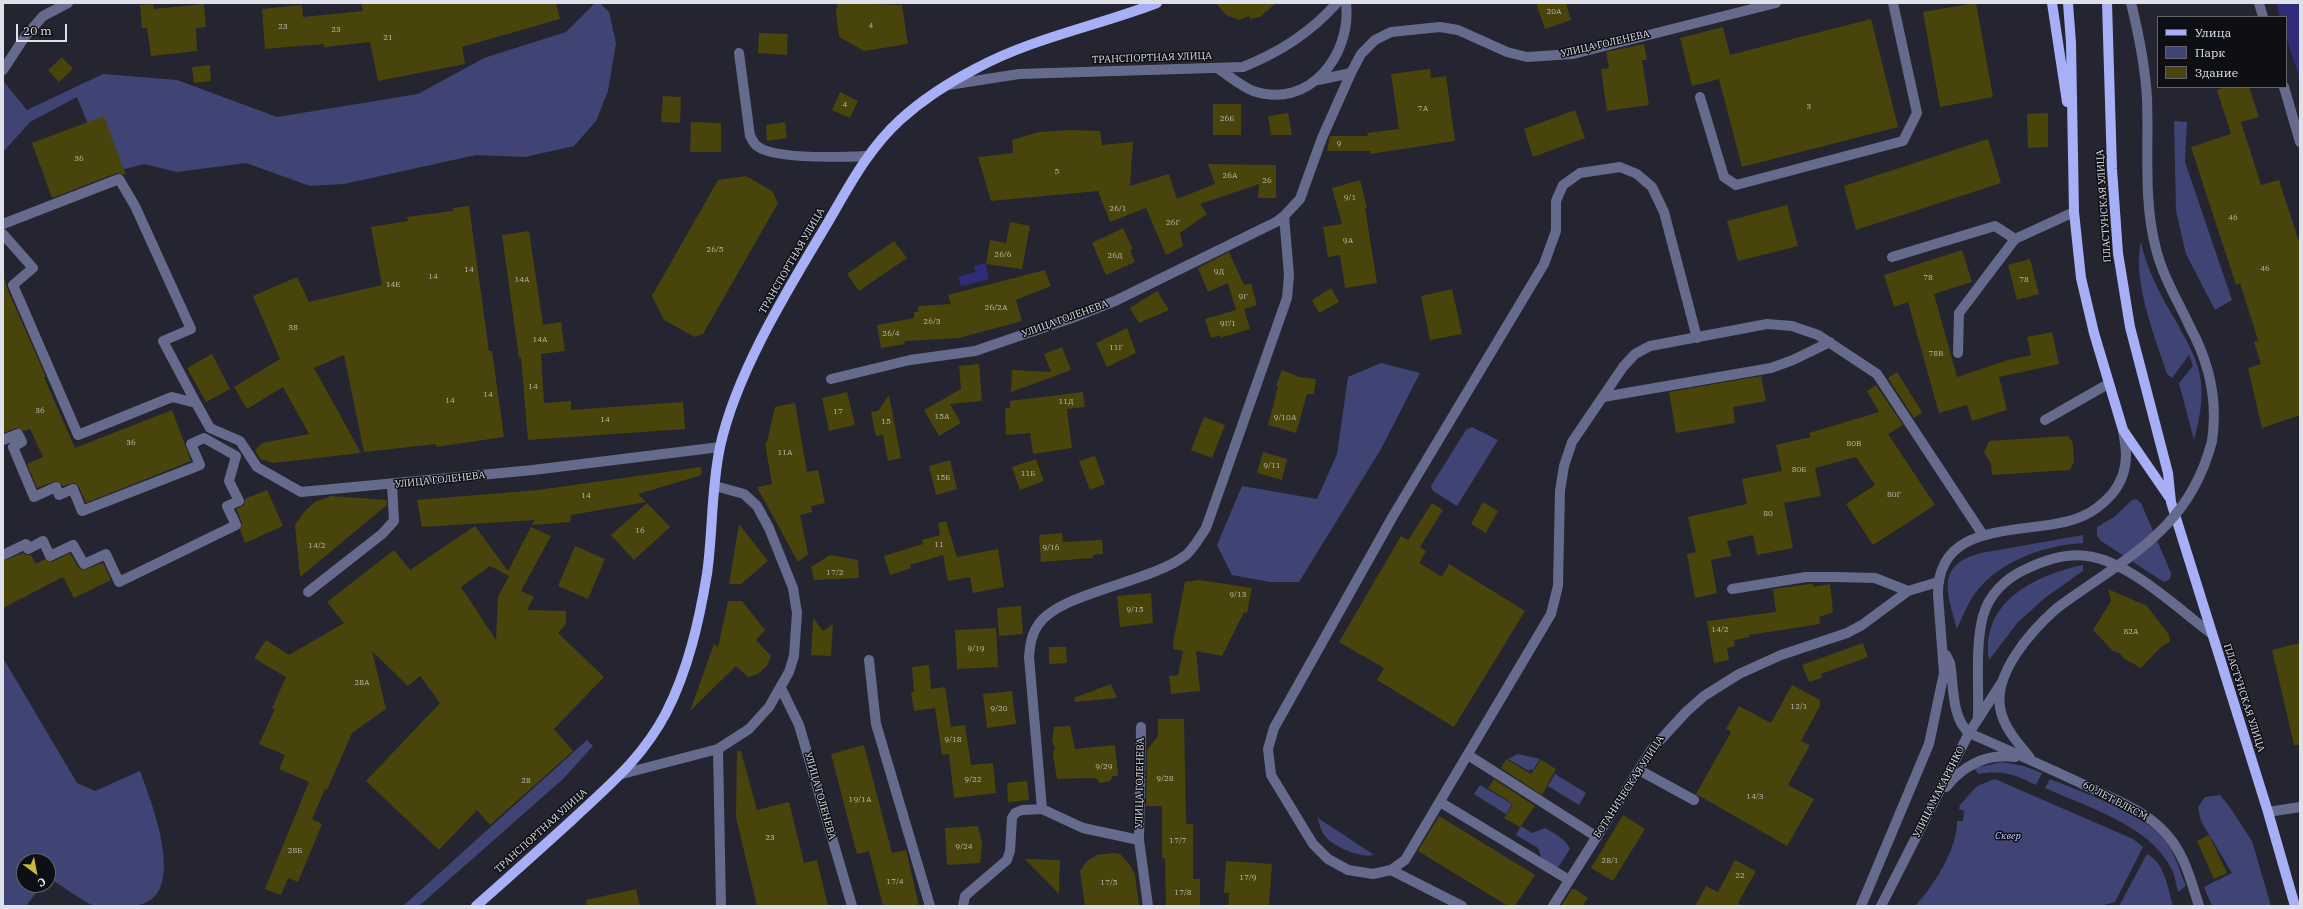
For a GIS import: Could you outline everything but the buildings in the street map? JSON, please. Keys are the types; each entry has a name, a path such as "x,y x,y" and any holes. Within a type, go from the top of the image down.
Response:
{"main road":[{"name":"ТРАНСПОРТНАЯ УЛИЦА","path":"476,906 622,774 644,750 682,679 690,652 707,573 720,447 739,390 759,344 798,273 867,156 898,121 948,85 977,68 1054,36 1157,3"},
{"name":"ПЛАСТУНСКАЯ УЛИЦА","path":"2053,3 2073,148"},
{"name":"ПЛАСТУНСКАЯ УЛИЦА","path":"2068,3 2071,43 2074,212 2081,278 2108,384 2123,430 2170,498"},
{"name":"ПЛАСТУНСКАЯ УЛИЦА","path":"2107,3 2112,169 2118,254 2130,327 2168,473 2170,498 2268,812 2295,906"}],"street":[{"path":"3,70 24,38 52,6 68,3"},
{"name":"ТРАНСПОРТНАЯ УЛИЦА","path":"948,85 1019,74 1243,67 1270,56 1294,43 1337,3"},
{"path":"1318,80 1334,58 1344,36 1347,13 1346,3"},
{"name":"УЛИЦА ГОЛЕНЕВА","path":"831,379 910,360 976,351 1072,318 1115,301 1284,216 1300,198 1322,138 1361,54 1375,40 1391,32 1413,28 1440,27 1458,30 1507,52 1527,57 1548,56 1573,54 1776,3"},
{"path":"1700,97 1724,177 1736,184 1903,141 1917,113 1893,3"},
{"name":"УЛИЦА МАКАРЕНКО","path":"1881,906 1978,716 2002,682 2020,648 2037,626 2057,608 2130,558 2153,539 2175,517 2196,488 2206,464 2212,441 2215,405 2207,369 2191,328 2163,272 2151,227 2147,176 2144,66 2131,3"},
{"path":"2259,3 2263,16"},
{"path":"739,53 750,136 757,146 779,153 835,158 867,156"},
{"path":"1217,68 1253,90 1282,95 1300,91 1318,80 1351,73"},
{"path":"2284,88 2300,142"},
{"path":"1697,338 1664,212 1652,187 1637,174 1620,167 1580,173 1563,185 1556,201 1556,231 1544,264 1390,523 1274,728 1268,749 1271,775 1313,844 1328,859 1348,870 1373,874 1391,870 1405,860 1551,614 1558,586 1560,491 1564,466 1572,442 1624,366 1635,354 1650,346 1697,338 1767,324 1792,326 1830,342 1877,374 1883,381 1982,535"},
{"name":"УЛИЦА ГОЛЕНЕВА","path":"3,224 119,179 135,206 191,329 163,341 210,428 240,441 257,467 301,492 392,485 533,470 720,447"},
{"path":"1958,353 1959,313 2015,239 2074,212"},
{"path":"1042,809 1029,657 1031,640 1038,624 1060,606 1144,576 1176,561 1187,554 1206,528 1222,488 1287,298 1289,275 1284,216"},
{"path":"1892,257 1996,226 2015,239"},
{"path":"3,234 33,268 13,285 78,435 172,396 196,402"},
{"path":"1603,398 1771,368 1793,360 1830,342"},
{"path":"2045,420 2108,384"},
{"path":"1862,904 1928,744 1935,721 1944,673 1938,582 1941,570 1949,556 1967,541 1982,535 2068,521 2083,516 2108,500 2117,488 2123,472 2126,455 2123,430"},
{"path":"3,440 18,434 22,442 13,447 34,498 56,487 59,495 73,489 82,511 200,465 191,444 204,438 236,456 229,481 239,501 227,506 236,525 119,582 106,554 84,564 73,545 50,556 43,541 28,548 26,544 3,556"},
{"path":"308,592 382,534 394,521 392,485"},
{"name":"ТРАНСПОРТНАЯ УЛИЦА","path":"622,774 718,749 749,728 769,707 781,688 794,656 797,612 793,588 782,558 757,506 744,494 715,486"},
{"path":"1978,716 1980,638 1983,616 1994,594 2010,576 2039,563 2069,555 2088,556 2104,560 2137,576 2212,634"},
{"path":"1732,589 1806,577 1836,577 1875,578 1908,591"},
{"name":"БОТАНИЧЕСКАЯ УЛИЦА","path":"1553,906 1639,770 1668,729 1704,696 1721,684 1760,663 1847,633 1862,625 1908,591 1938,582"},
{"path":"1943,650 1950,663 1957,717 1962,726 1969,733 2031,760"},
{"path":"869,660 876,724 930,906"},
{"path":"2002,682 2001,711 2008,728 2031,760"},
{"name":"УЛИЦА ГОЛЕНЕВА","path":"781,688 799,725 852,906"},
{"name":"УЛИЦА ГОЛЕНЕВА","path":"1141,727 1139,840 1148,906"},
{"path":"718,749 721,906"},
{"path":"1468,755 1597,837"},
{"path":"1935,799 1954,777 1970,764 1985,757 2003,755 2031,760"},
{"name":"60 ЛЕТ ВЛКСМ","path":"2031,760 2133,808 2159,826 2173,842 2187,870 2199,906"},
{"path":"1639,770 1694,800"},
{"path":"1440,802 1569,880"},
{"path":"2268,812 2300,807"},
{"name":"УЛИЦА ГОЛЕНЕВА","path":"963,906 965,896 1007,860 1010,850 1011,822 1015,813 1022,810 1042,809 1083,828 1139,840"},
{"path":"1391,870 1462,906"}],"green space":[{"path":"595,3 600,3 609,12 616,43 608,91 596,121 574,146 525,157 476,155 344,184 310,186 246,163 177,172 144,164 117,171 103,161 77,97 30,122 3,152 4,82 27,110 103,74 177,80 277,117 418,94 484,58 566,32"},
{"path":"2174,121 2187,122 2185,162 2232,300 2215,310 2186,254 2176,211"},
{"path":"2141,242 2147,263 2156,284 2188,344 2200,374 2201,404 2194,440 2179,383 2193,366 2189,355 2172,378 2167,374 2151,326 2142,291 2139,257"},
{"path":"1381,363 1420,373 1381,449 1299,582 1270,582 1232,575 1217,545 1242,486 1317,499 1337,454 1348,377"},
{"path":"1472,427 1498,440 1457,506 1433,491 1431,486 1466,430"},
{"path":"2136,499 2141,503 2171,573 2170,579 2164,582 2101,541 2097,536 2097,527 2114,517 2132,500"},
{"path":"2083,535 2083,543 2070,544 2029,554 2004,567 1993,575 1974,594 1957,629 1948,593 1950,573 1956,565 1966,558 1981,553"},
{"path":"2083,565 2083,571 2046,597 2018,622 1989,660 1988,640 1993,622 2002,607 2015,594 2030,584 2047,576"},
{"path":"3,658 77,783 95,791 140,771 159,828 163,851 164,872 159,890 148,902 129,906 96,906 56,882 56,853 16,853 16,893 36,893 26,906 3,906"},
{"path":"587,740 593,746 563,779 419,906 403,906"},
{"path":"1518,754 1540,759 1533,770 1530,769 1529,771 1508,759"},
{"path":"2002,762 2024,766 2042,773 2036,785 2008,774 1995,772 1978,774 1974,768"},
{"path":"1555,774 1586,793 1579,805 1548,786"},
{"name":"Сквер","path":"1995,779 2133,839 2143,847 2115,902 2101,906 1915,906 1936,878 1949,855 1956,832 1957,821 1963,821 1964,811 1959,809 1960,805 1977,786"},
{"path":"2050,779 2096,797 2146,823 2167,843 2178,864 2186,886 2178,892 2171,868 2161,853 2148,840 2116,819 2045,788"},
{"path":"1480,785 1512,804 1506,814 1474,794"},
{"path":"2220,795 2252,841 2271,906 2212,906 2204,887 2232,873 2201,821 2198,807 2205,797"},
{"path":"1318,818 1374,855 1362,855 1348,851 1334,844 1324,834 1320,827"},
{"path":"1521,826 1532,833 1545,828 1568,845 1570,849 1557,869 1543,862 1538,848 1516,835"},
{"path":"2147,854 2153,858 2162,870 2173,906 2119,906"}],"shaded area":[{"path":"2276,3 2300,3 2300,79 2287,40 2287,16 2280,16"},
{"path":"985,263 989,279 961,286 958,277 975,272 974,266"}]}
